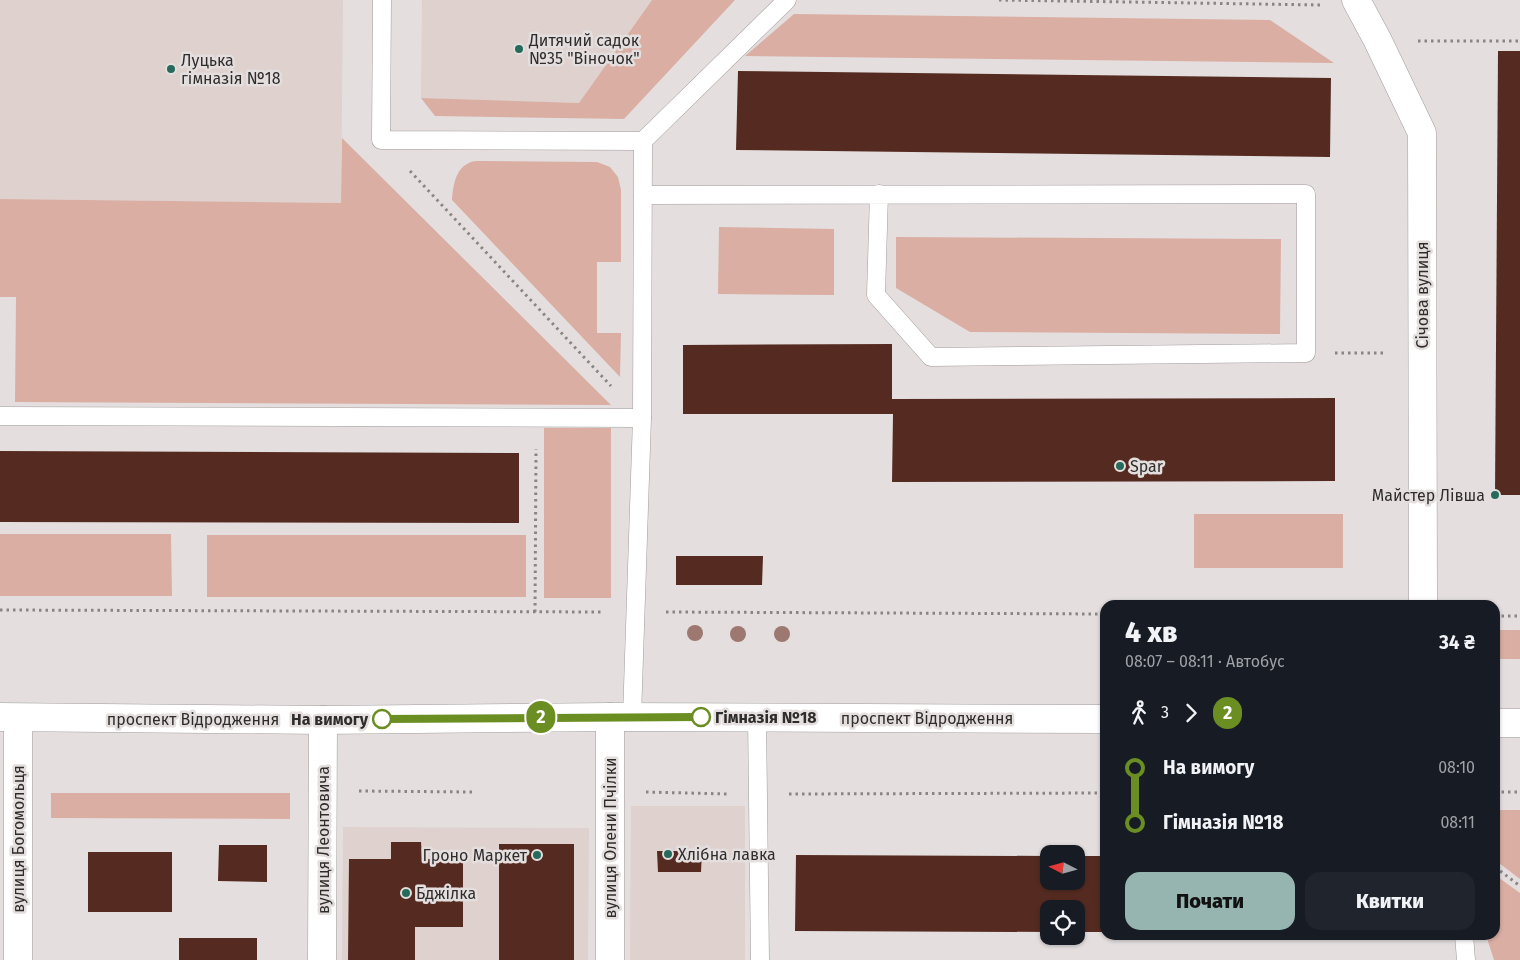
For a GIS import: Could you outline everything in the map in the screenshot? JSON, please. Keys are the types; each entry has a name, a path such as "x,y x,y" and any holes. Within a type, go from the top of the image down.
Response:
{"street":[{"name":"Січова вулиця","path":"1357,3 1378,41 1422,133 1423,600"},
{"name":"проспект Відродження","path":"9,717 323,720 621,717 1100,719"},
{"name":"вулиця Богомольця","path":"9,717 18,960"},
{"name":"вулиця Олени Пчілки","path":"610,960 621,717"},
{"name":"вулиця Леонтовича","path":"322,960 323,720"},
{"path":"1500,723 1520,723"}],"lane":[{"path":"382,0 381,140 643,141 787,0"},
{"path":"621,717 635,612 642,418 643,141"},
{"path":"643,195 879,194 1306,194 1306,353 931,357 876,295 879,194"},
{"path":"0,416 642,418"},
{"path":"757,717 760,960"},
{"path":"1464,940 1466,960"}],"path":[{"path":"999,0 1357,3"},
{"path":"1378,41 1520,41"},
{"path":"381,140 642,418"},
{"path":"1306,353 1422,353"},
{"path":"535,612 536,418"},
{"path":"0,610 1100,614"},
{"path":"1500,616 1520,616"},
{"path":"359,791 472,792"},
{"path":"644,792 758,794 1100,793"},
{"path":"1500,792 1520,792"},
{"path":"1500,871 1520,886"}],"shaded area":[{"name":"Луцька гімназія №18","path":"0,0 343,0 341,203 0,199"},
{"name":"Дитячий садок №35 \"Віночок\"","path":"422,0 652,0 579,103 421,98"},
{"path":"652,0 735,0 624,119 435,116 421,98 579,103"},
{"path":"794,14 1270,20 1334,63 745,56"},
{"path":"342,138 611,405 15,402 16,297 0,297 0,199 341,203"},
{"path":"470,162 597,162 610,167 618,177 621,190 621,262 597,262 597,333 621,333 620,377 452,200 454,184 458,174"},
{"path":"719,227 834,229 834,295 718,294"},
{"path":"896,237 1281,239 1280,334 970,332 896,288"},
{"path":"544,428 611,428 611,598 544,598"},
{"path":"1194,514 1343,514 1343,568 1194,568"},
{"path":"0,534 171,534 172,596 0,596"},
{"path":"207,535 526,535 526,597 207,597"},
{"path":"1500,630 1520,630 1520,659 1500,659"},
{"path":"51,793 290,793 290,819 51,818"},
{"path":"631,806 745,806 745,960 630,960"},
{"path":"1500,810 1520,810 1520,879 1500,864"},
{"path":"343,827 589,828 588,960 342,960"},
{"path":"1500,879 1520,893 1520,960 1494,960 1488,940 1500,940"}],"building":[{"path":"1498,51 1520,51 1520,495 1495,495"},
{"path":"738,71 1331,78 1330,157 736,150"},
{"path":"892,344 892,399 1335,398 1335,481 892,482 893,414 683,414 683,345"},
{"path":"0,451 519,453 519,523 0,522"},
{"path":"676,556 763,556 762,585 676,585"},
{"name":"Бджілка","path":"391,842 421,842 422,859 463,859 463,927 415,927 415,960 348,960 349,859 391,859"},
{"path":"499,844 574,844 574,960 499,960"},
{"path":"219,845 267,845 267,882 218,881"},
{"path":"657,851 702,851 701,872 658,872"},
{"path":"88,852 172,852 172,912 88,912"},
{"path":"796,855 1040,856 1040,890 1085,890 1085,856 1100,856 1100,932 1085,932 1085,900 1040,900 1040,932 795,931"},
{"path":"179,938 257,938 257,960 179,960"}],"bus line":[{"name":"2","path":"382,719 701,717"}],"place":[{"name":"Дитячий садок №35 \"Віночок\"","path":"519,49"},
{"name":"Луцька гімназія №18","path":"171,69"},
{"name":"Spar","path":"1120,466"},
{"name":"Майстер Лівша","path":"1495,495"},
{"name":"Гімназія №18","path":"701,717"},
{"name":"На вимогу","path":"382,719"},
{"name":"Хлібна лавка","path":"668,854"},
{"name":"Гроно Маркет","path":"537,855"},
{"name":"Бджілка","path":"406,893"}]}
